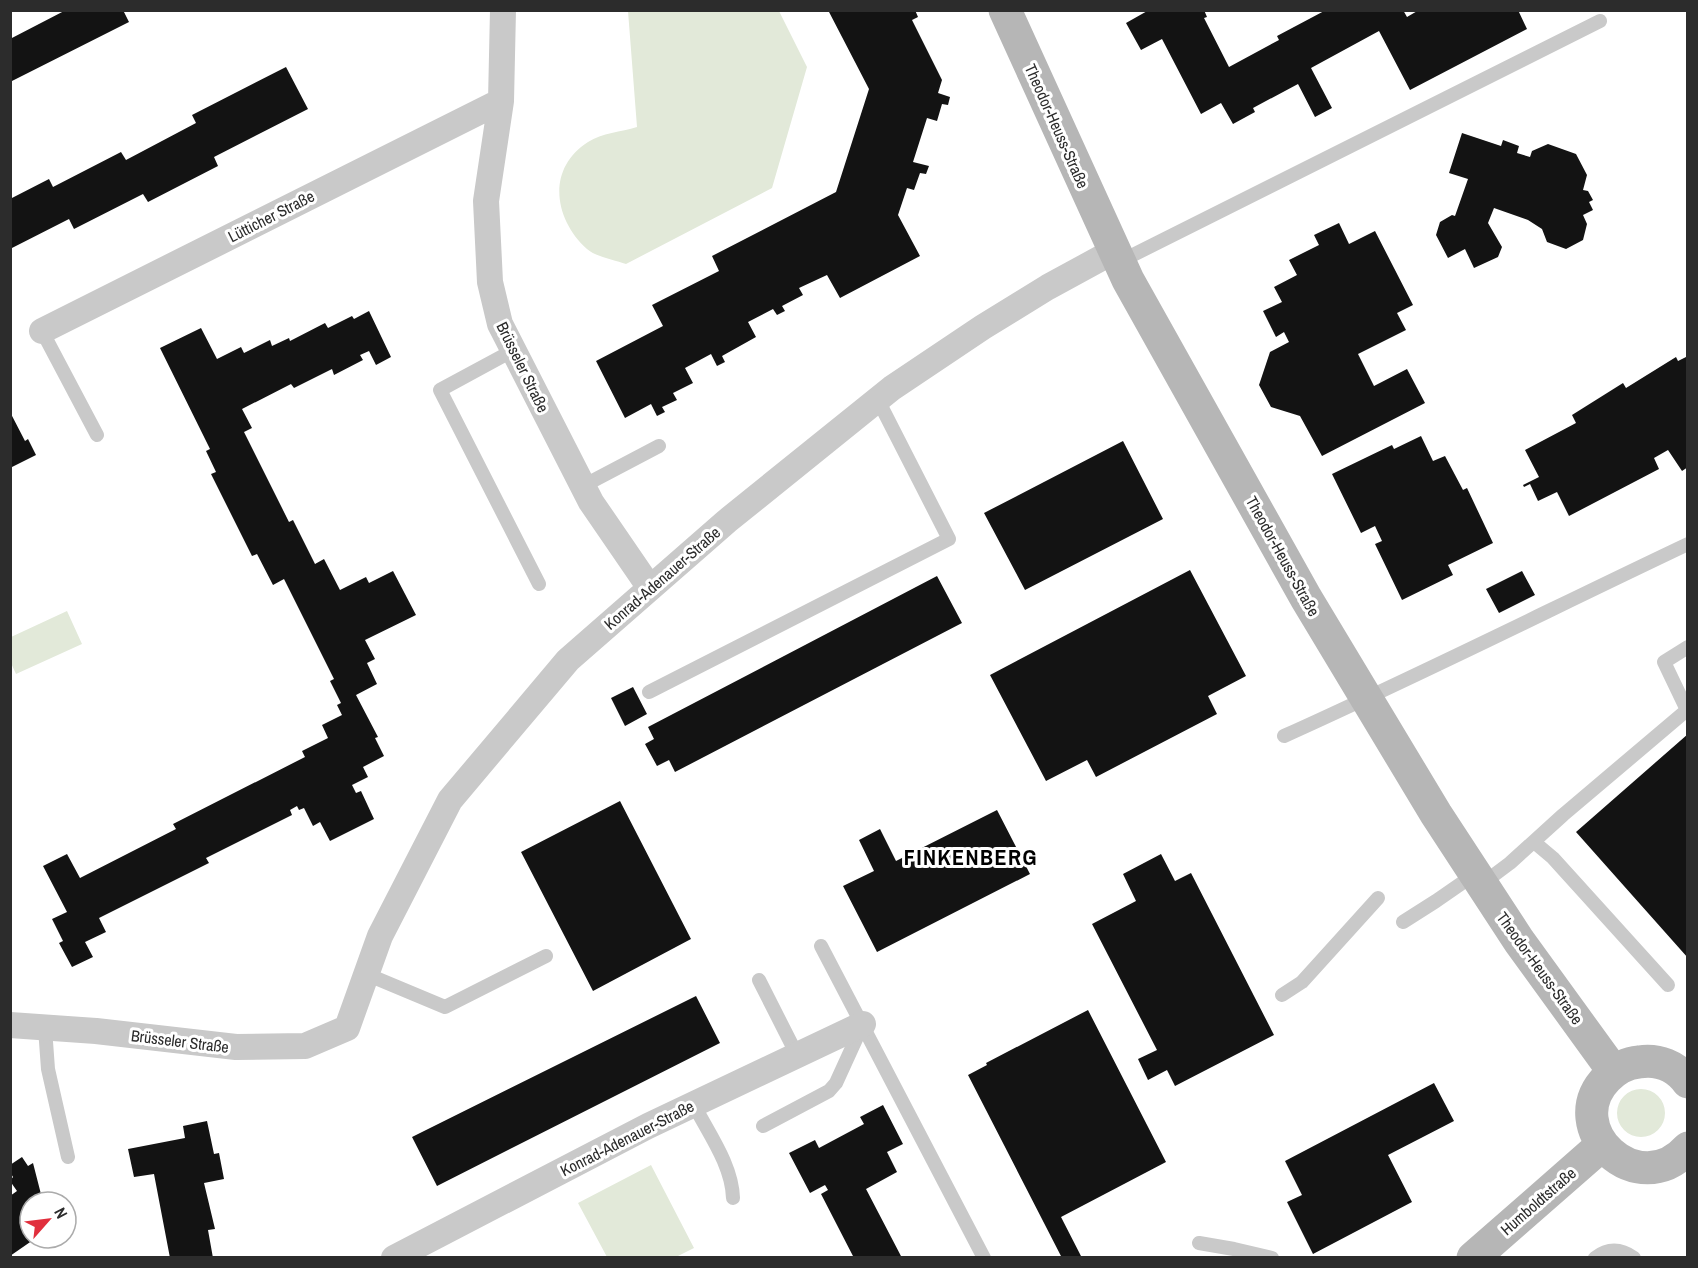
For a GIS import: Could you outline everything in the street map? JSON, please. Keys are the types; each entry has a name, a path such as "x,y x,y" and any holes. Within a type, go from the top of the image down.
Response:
{"street":[{"name":"Brüsseler Straße","path":"503,10 501,101 486,201 490,282 500,324 591,502 650,588"},
{"name":"Theodor-Heuss-Straße","path":"1005,10 1117,257 1306,598 1436,814 1478,879 1519,941 1614,1072"},
{"name":"Lütticher Straße","path":"42,331 501,101"},
{"name":"Konrad-Adenauer-Straße","path":"347,1028 380,936 450,800 568,660 727,521 878,400 982,327 1048,287 1117,257"},
{"name":"Konrad-Adenauer-Straße","path":"394,1257 648,1126 863,1024"},
{"name":"Brüsseler Straße","path":"10,1025 96,1031 236,1047 305,1046 347,1028"},
{"path":"1685,1155 1659,1166 1634,1166 1616,1158 1602,1145 1594,1126 1593,1106 1604,1081 1624,1065 1649,1061 1662,1063 1686,1077"},
{"name":"Humboldtstraße","path":"1473,1257 1602,1145"}],"lane":[{"path":"1117,257 1600,21"},
{"path":"42,331 97,435"},
{"path":"514,350 440,390 539,584"},
{"path":"649,692 949,539 878,400"},
{"path":"583,486 659,446"},
{"path":"1284,736 1427,671 1558,605 1688,544"},
{"path":"1403,922 1478,879 1534,842 1687,710 1664,662 1688,647"},
{"path":"1534,842 1553,858 1668,985"},
{"path":"1282,995 1302,982 1378,898"},
{"path":"821,946 984,1257"},
{"path":"366,974 445,1007 546,956"},
{"path":"759,980 798,1055"},
{"path":"763,1126 829,1091 836,1083 863,1024"},
{"path":"45,1028 48,1069 68,1156"},
{"path":"694,1105 728,1172 733,1185 734,1198"},
{"path":"1198,1243 1272,1257"},
{"path":"1595,1257 1609,1250 1625,1251 1634,1257"}],"green space":[{"path":"628,11 779,11 807,67 772,188 626,264 600,256 587,249 567,223 559,194 565,166 575,153 593,139 637,127"},
{"path":"67,611 82,644 16,674 11,663 11,637"},
{"path":"1636,1089 1646,1089 1661,1099 1665,1113 1664,1122 1655,1133 1646,1137 1636,1137 1621,1127 1617,1118 1617,1108 1627,1093"},
{"path":"651,1165 694,1248 676,1257 607,1257 578,1203"}],"building":[{"path":"66,10 123,10 129,22 10,82 10,39"},
{"path":"828,10 915,10 918,17 912,20 942,80 938,93 950,97 948,105 942,104 937,121 927,118 913,162 929,166 926,174 920,173 914,190 907,188 898,215 920,256 840,298 827,275 799,288 803,295 782,306 785,311 777,315 773,309 748,322 756,337 722,356 725,362 717,366 711,354 685,368 693,383 673,393 677,400 662,407 665,412 657,416 651,404 625,418 596,361 663,326 652,305 719,271 712,256 836,192 869,89"},
{"path":"1149,10 1204,10 1207,17 1204,18 1229,67 1279,40 1277,36 1326,10 1403,10 1407,17 1419,10 1518,10 1527,29 1410,90 1379,31 1311,68 1332,108 1315,117 1298,84 1253,108 1255,112 1233,124 1221,103 1201,114 1162,39 1141,50 1126,23"},
{"path":"286,67 308,109 214,157 218,166 148,202 143,194 74,229 69,219 10,249 10,199 49,179 53,187 121,152 126,160 196,123 192,115"},
{"path":"1462,133 1501,146 1503,140 1519,146 1517,153 1530,157 1532,151 1548,144 1576,154 1587,175 1583,190 1588,191 1593,200 1589,202 1593,210 1583,215 1587,224 1583,240 1566,249 1547,242 1542,229 1528,220 1494,208 1488,223 1502,247 1498,257 1474,268 1465,249 1448,258 1436,235 1440,222 1452,215 1455,216 1468,179 1449,173"},
{"path":"1339,223 1349,244 1375,231 1413,305 1397,313 1406,330 1358,354 1374,386 1407,369 1425,403 1322,456 1300,416 1271,407 1259,385 1270,352 1289,342 1284,332 1276,337 1263,311 1282,302 1274,287 1297,275 1289,260 1319,245 1314,235"},
{"path":"369,311 391,357 376,365 369,351 360,355 363,360 334,375 332,369 294,388 291,384 242,409 252,428 244,432 289,522 293,520 315,564 324,559 340,590 366,577 369,583 393,571 416,615 365,640 375,659 367,663 377,684 356,695 378,737 375,738 384,756 363,767 368,777 352,785 356,793 361,791 374,819 330,841 320,822 313,826 304,808 299,810 297,806 290,810 292,815 206,858 209,863 99,918 106,932 85,942 93,957 72,967 59,943 63,941 52,919 67,912 43,866 67,854 80,878 176,829 173,824 305,757 302,751 328,738 322,725 342,715 337,705 341,703 330,681 334,679 284,579 273,585 257,554 252,556 211,474 216,472 206,451 210,449 160,348 201,328 217,359 241,347 244,353 270,340 272,346 289,338 290,341 325,323 328,328 352,316 354,319"},
{"path":"1688,356 1688,467 1682,471 1668,450 1654,458 1659,469 1569,516 1557,492 1538,501 1530,484 1524,487 1523,485 1539,477 1525,450 1576,423 1572,415 1623,383 1626,388 1676,357 1678,361"},
{"path":"10,412 25,441 28,439 36,455 10,468"},
{"path":"1421,436 1433,461 1445,456 1463,490 1467,488 1493,543 1448,565 1453,575 1402,600 1375,544 1382,541 1375,526 1361,533 1332,474 1392,445 1394,449"},
{"path":"1123,441 1163,519 1025,590 984,513"},
{"path":"1190,570 1246,676 1208,696 1217,714 1096,777 1087,760 1046,781 990,675"},
{"path":"1522,571 1535,595 1499,613 1486,589"},
{"path":"937,576 962,623 675,772 669,760 657,766 645,744 654,739 648,727"},
{"path":"633,687 647,714 625,726 611,698"},
{"path":"1688,734 1688,958 1576,832"},
{"path":"620,801 691,939 593,991 521,852"},
{"path":"997,810 1030,874 877,952 843,886 874,871 859,840 880,829 896,861"},
{"path":"1161,854 1175,881 1191,873 1274,1035 1175,1086 1167,1070 1148,1080 1138,1059 1157,1050 1092,924 1136,901 1123,874"},
{"path":"696,996 720,1043 437,1186 412,1137"},
{"path":"1088,1010 1166,1162 1061,1217 1082,1258 1062,1258 968,1075 987,1065 986,1063"},
{"path":"1434,1083 1454,1121 1388,1155 1412,1202 1313,1254 1287,1202 1302,1195 1285,1161"},
{"path":"883,1105 903,1144 887,1152 897,1172 866,1189 902,1258 854,1258 821,1194 828,1190 825,1185 810,1193 789,1153 815,1140 819,1148 864,1124 860,1117"},
{"path":"207,1121 214,1154 219,1153 224,1179 204,1183 215,1229 208,1230 213,1258 170,1258 154,1174 134,1177 128,1149 185,1138 183,1126"},
{"path":"22,1157 28,1166 33,1163 40,1190 18,1190 19,1250 10,1256 10,1196 17,1191 10,1181 13,1177 10,1165"}],"district":[{"name":"FINKENBERG","path":"971,857"}]}
